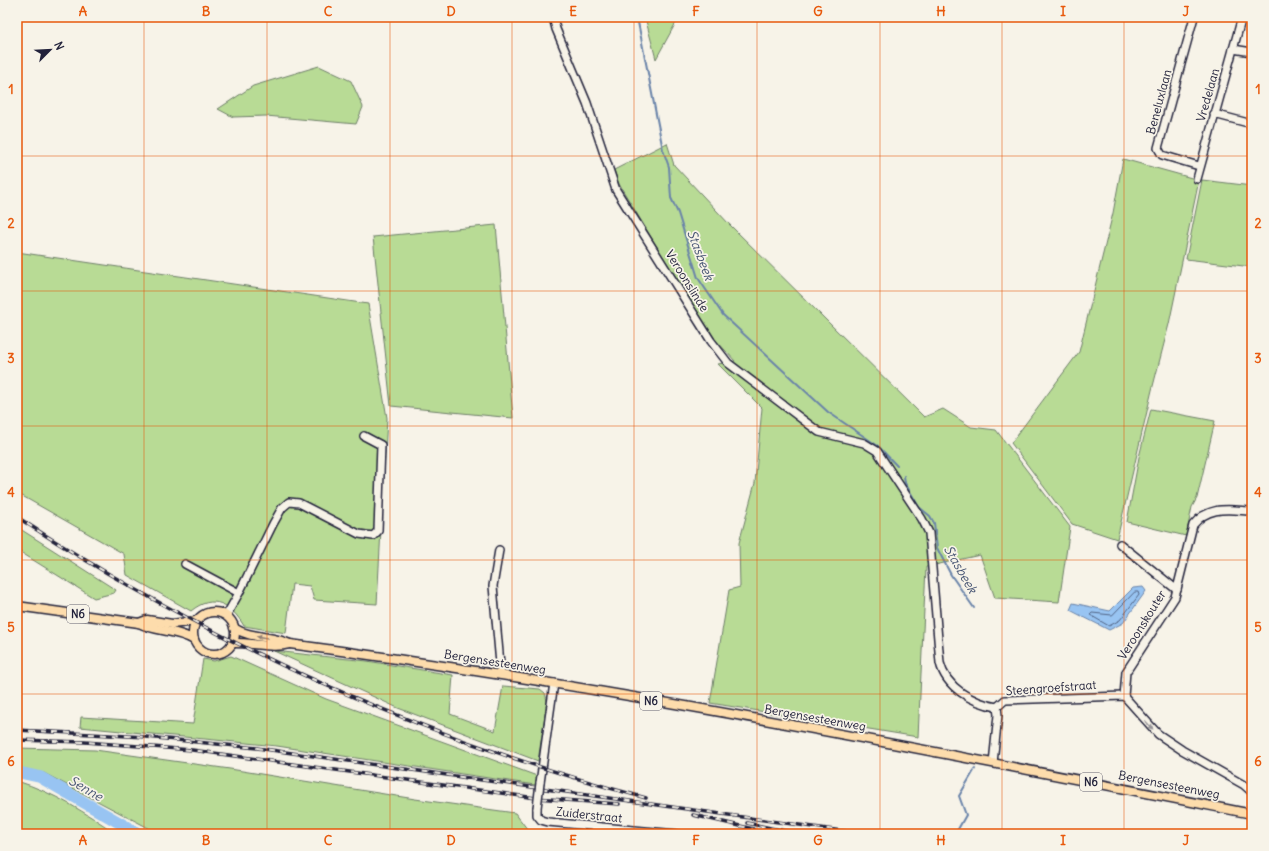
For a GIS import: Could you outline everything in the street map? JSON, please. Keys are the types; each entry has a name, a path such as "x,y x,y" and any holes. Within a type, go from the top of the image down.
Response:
{"main road":[{"name":"N6","path":"17,606 139,623 147,627 180,633 194,640"},
{"path":"210,612 216,612 226,616 234,628 235,636 232,643 224,652 212,654 201,650 194,640 193,633 196,622 204,614 210,612"},
{"name":"N6","path":"139,623 147,620 172,624 196,622"},
{"name":"N6","path":"234,628 248,635 283,640 290,644"},
{"name":"N6","path":"232,643 247,642 281,646 290,644"},
{"name":"Bergensesteenweg","path":"290,644 554,683 993,763 1252,814"}],"street":[{"name":"Veroonslinde","path":"553,17 556,29 587,103 616,190 711,341 728,363 819,432 864,443 877,451 895,477"},
{"name":"Beneluxlaan","path":"1194,17 1158,148 1162,155 1199,166"},
{"name":"Vredelaan","path":"1196,179 1242,17"},
{"path":"1233,49 1252,52"},
{"path":"1214,114 1252,124"},
{"path":"226,616 273,524 282,508 289,502 299,503 359,534 373,536 378,531 381,445 364,436"},
{"name":"Steengroefstraat","path":"895,477 929,533 940,663 943,673 955,688 982,705 997,707 1005,700 1124,696"},
{"name":"Veroonskouter","path":"1124,696 1126,672 1177,590 1193,525 1201,516 1215,510 1252,511"},
{"name":"Veroonskouter","path":"1120,544 1177,590"},
{"path":"499,550 493,586 501,675"},
{"path":"185,564 239,593"},
{"name":"Zuiderstraat","path":"554,683 537,808 537,815 541,820 548,822 678,834"},
{"path":"1124,696 1158,734 1182,750 1244,785 1252,792"},
{"path":"993,763 998,715 997,707"}],"green space":[{"path":"645,17 679,17 656,59"},
{"path":"319,66 351,81 363,107 356,124 266,116 233,117 218,109 253,86"},
{"path":"667,143 674,165 730,225 924,417 943,409 971,427 996,430 1070,527 1059,602 995,598 980,555 926,567 918,737 710,703 729,590 740,587 739,543 755,483 762,408 718,364 735,361 714,338 619,184 614,170"},
{"path":"1123,159 1199,180 1169,324 1117,539 1072,524 1011,443 1079,352 1113,213"},
{"path":"1202,180 1252,186 1252,267 1186,259"},
{"path":"496,225 513,418 391,406 373,237"},
{"path":"17,252 368,304 387,418 377,604 314,600 310,586 292,584 286,633 244,626 239,618 227,607 214,602 199,606 191,611 127,575 124,554 17,493"},
{"path":"1151,409 1215,421 1197,498 1192,507 1186,536 1127,522 1139,457"},
{"path":"17,527 116,590 114,593 94,598 17,550"},
{"path":"274,651 367,661 453,675 450,714 495,731 503,686 540,689 545,693 547,701 538,761 398,708"},
{"path":"231,656 326,699 537,776 535,785 277,746 80,727 81,717 193,724 203,659 214,661"},
{"path":"17,748 95,750 230,769 415,799 515,813 531,834 160,834 44,773 17,767"},
{"path":"17,781 56,797 117,834 17,834"}],"water":[{"path":"1143,587 1146,591 1123,623 1109,630 1070,610 1073,603 1110,611 1133,588"}],"waterway":[{"name":"Stasbeek","path":"637,17 663,150 669,167 671,198 678,213 698,278 723,315 828,412 878,446 897,466"},
{"name":"Stasbeek","path":"904,476 905,483 919,507 930,516 934,523 937,548 951,575 974,608"},
{"name":"Stasbeek","path":"957,831 966,815 959,796 975,769"},
{"name":"Senne","path":"17,772 40,777 139,834"}],"railway":[{"path":"17,517 90,563 165,606 242,646 320,683 481,747 563,774 646,798"},
{"path":"17,730 146,737 257,748 863,834"},
{"path":"17,740 85,742 192,750 536,798 619,804"},
{"path":"693,815 753,829"},
{"path":"747,823 799,834"}]}
